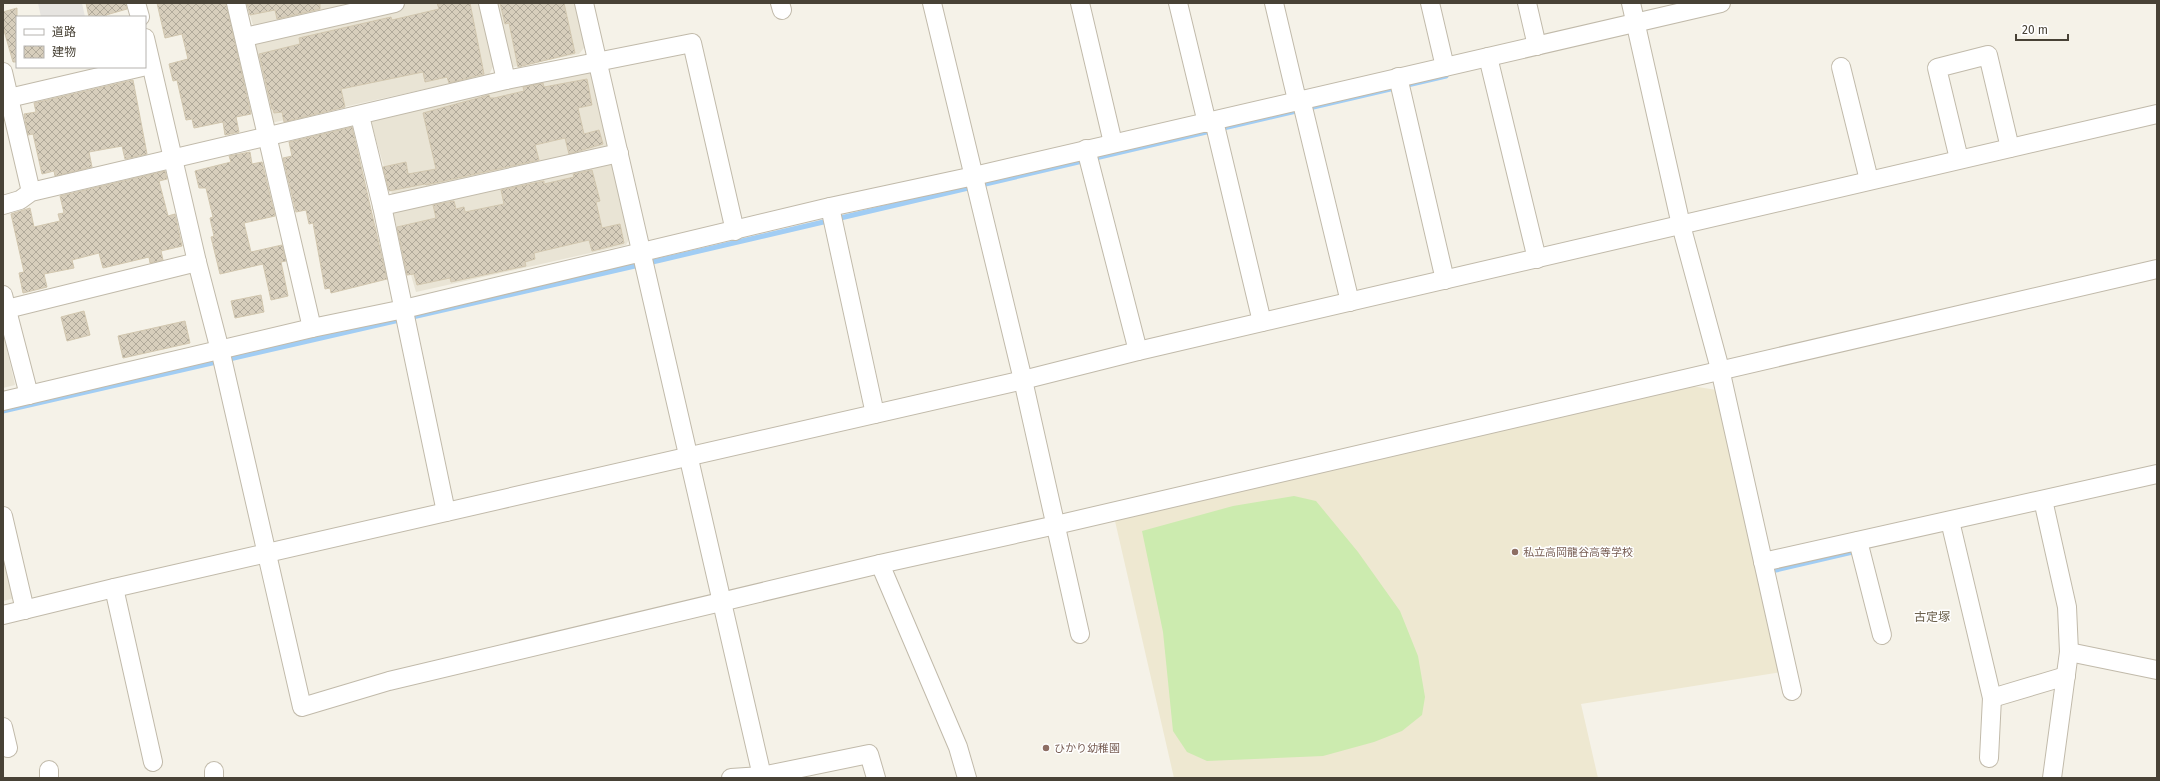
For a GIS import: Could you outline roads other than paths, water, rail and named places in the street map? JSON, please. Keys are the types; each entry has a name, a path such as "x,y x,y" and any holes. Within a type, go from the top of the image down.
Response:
{"street":[{"path":"136,3 140,16"},
{"path":"236,3 312,328"},
{"path":"245,37 395,3"},
{"path":"488,3 506,80"},
{"path":"584,3 762,776"},
{"path":"932,3 1023,380 1080,634"},
{"path":"1080,3 1113,143"},
{"path":"1178,3 1214,126 1262,322"},
{"path":"1274,3 1302,105 1350,302"},
{"path":"1430,3 1445,67"},
{"path":"1527,3 1537,46"},
{"path":"1631,3 1682,225 1720,369 1792,691"},
{"path":"3,401 222,358 312,328 405,316 643,260 735,231 831,215 976,183 1088,156 1113,143 1214,126 1400,84 1445,67 1721,3"},
{"path":"3,205 20,200 31,192 267,138 506,80 692,43 735,231"},
{"path":"1959,159 1937,68 1988,55 2010,148"},
{"path":"1488,57 1537,259"},
{"path":"146,66 174,159 197,262 222,358 302,707 389,681 880,564 1056,525 1720,369 2157,269"},
{"path":"1841,67 1870,180"},
{"path":"9,98 137,68"},
{"path":"3,72 31,192"},
{"path":"1400,84 1445,280"},
{"path":"3,615 114,588 1023,380 1138,351 2157,114"},
{"path":"360,116 382,206 446,512"},
{"path":"382,206 619,153"},
{"path":"1088,156 1138,351"},
{"path":"831,215 875,414"},
{"path":"28,395 5,302 197,262"},
{"path":"1763,562 2157,474"},
{"path":"2043,500 2067,607 2069,652 2052,778"},
{"path":"3,516 25,610"},
{"path":"1950,521 1992,698 1989,758"},
{"path":"1858,541 1882,635"},
{"path":"880,564 958,747 967,778"},
{"path":"114,588 153,762"},
{"path":"2069,652 2157,670"},
{"path":"1992,698 2066,676"},
{"path":"3,726 8,748"},
{"path":"731,778 762,776 869,754 876,778"}],"waterway":[{"path":"3,411 661,260 1446,76"},
{"path":"1776,570 1857,551"}],"place":[{"name":"私立高岡龍谷高等学校","path":"1515,552"},
{"name":"ひかり幼稚園","path":"1046,748"}],"district":[{"name":"古定塚","path":"1932,617"}]}
